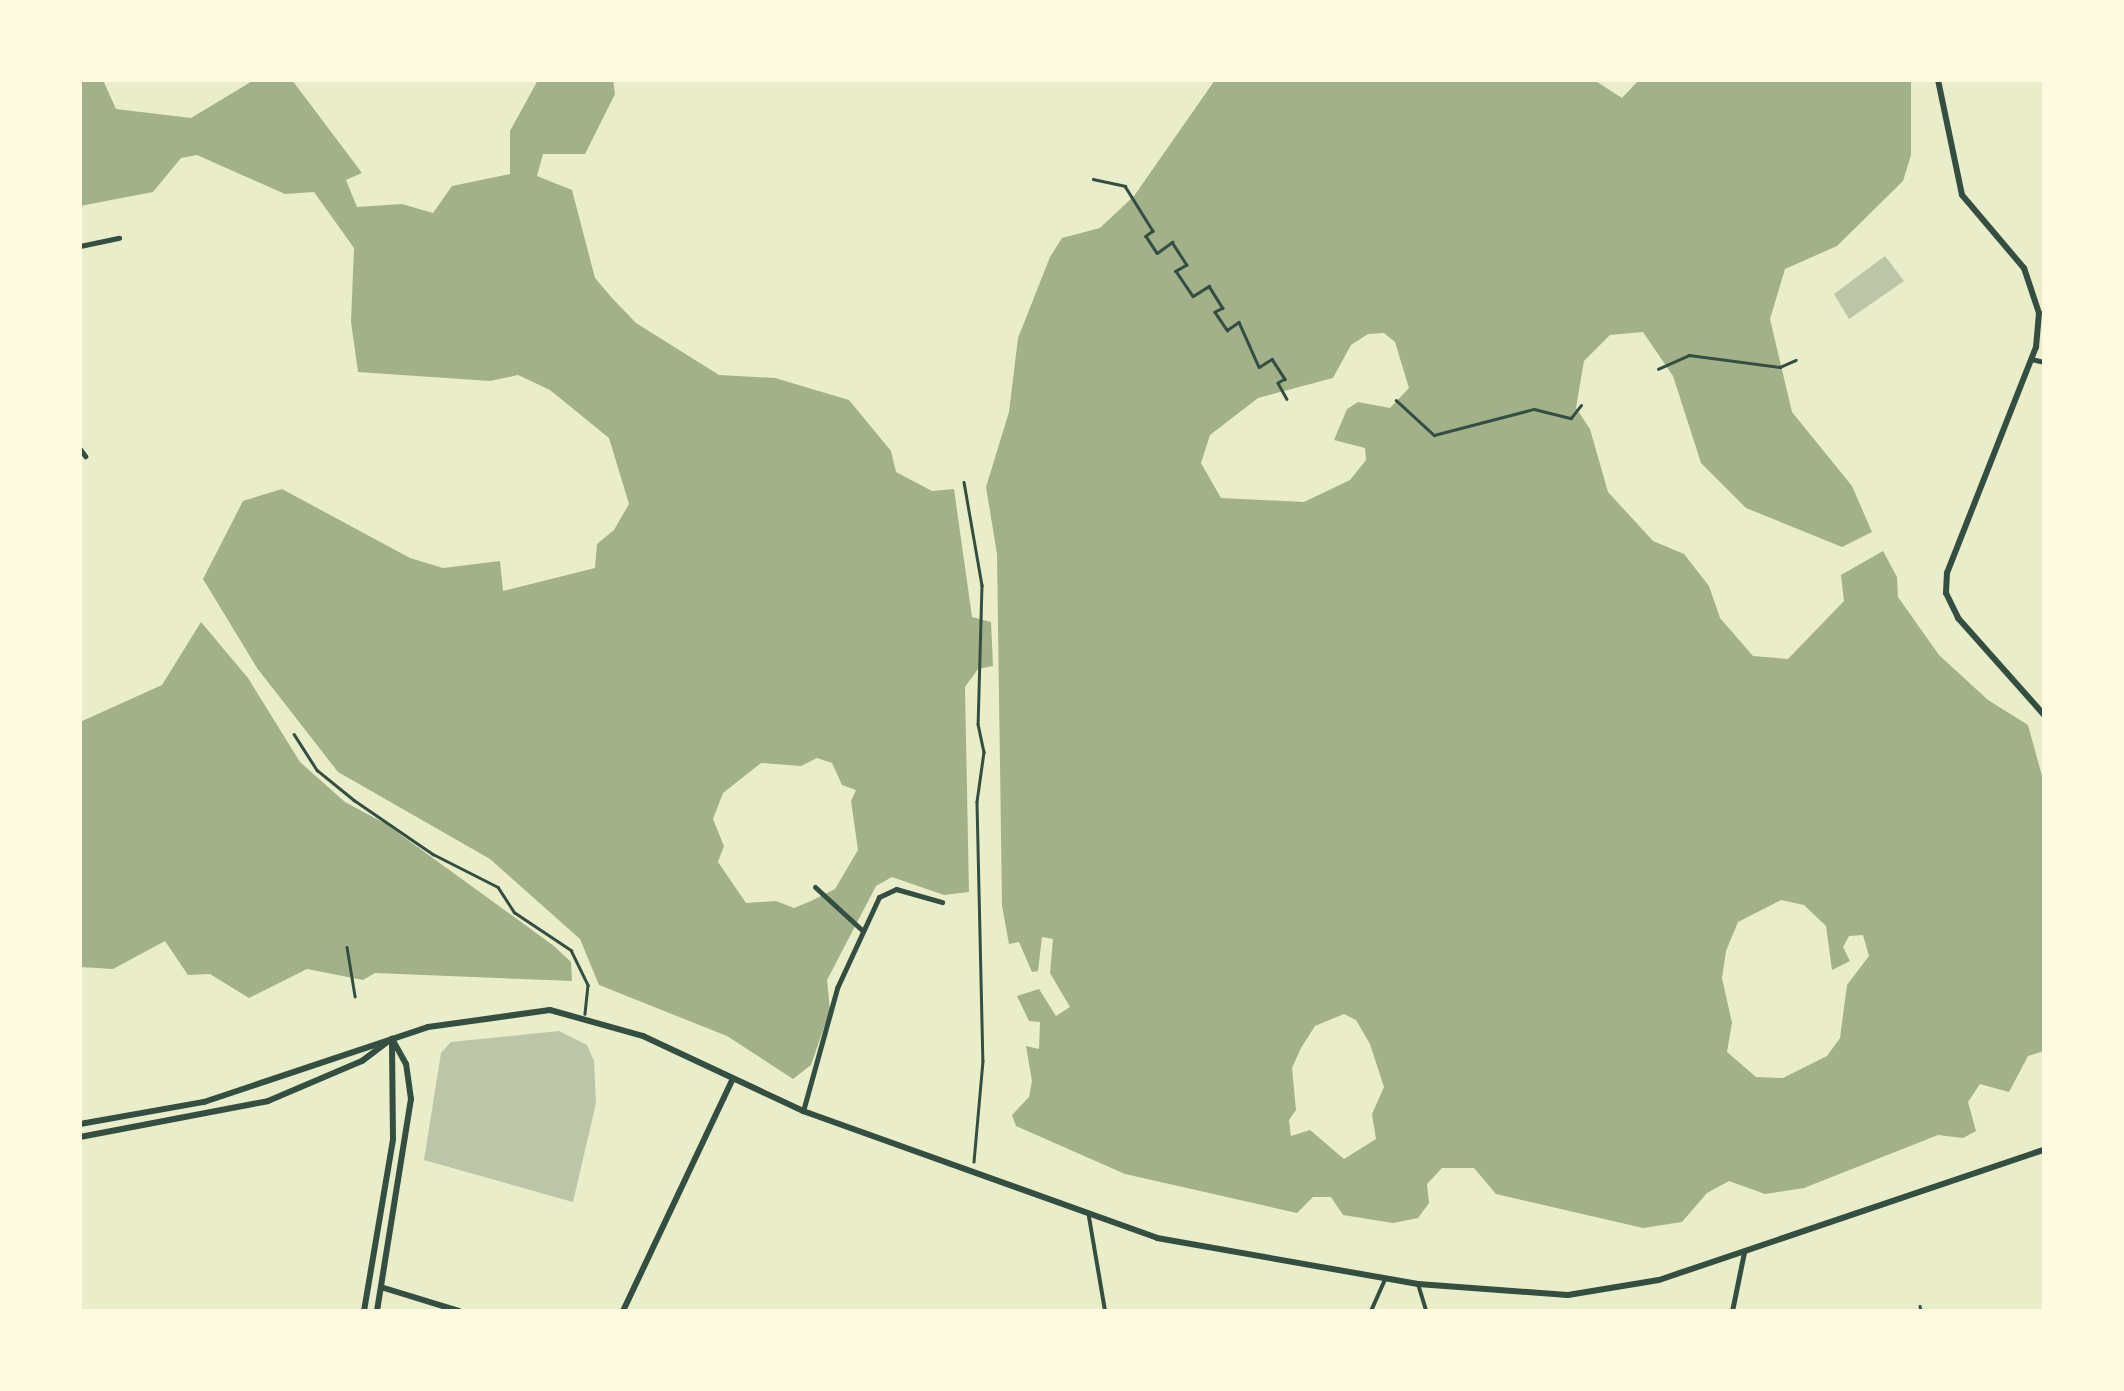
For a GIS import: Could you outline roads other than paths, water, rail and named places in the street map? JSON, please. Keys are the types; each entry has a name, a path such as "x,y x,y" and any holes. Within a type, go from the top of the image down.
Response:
{"main road":[{"path":"1938,80 1962,195 2006,244 2035,291 2039,313 2031,359 1947,573 1946,592 1958,618 2044,715"},
{"path":"80,1124 204,1102 392,1039 516,1011 584,1015 803,1111 1157,1238 1418,1284 1568,1295 1659,1280 2044,1150"},
{"path":"80,1138 268,1101 362,1061 392,1039"},
{"path":"376,1311 384,1288 411,1100 406,1064 392,1039"},
{"path":"364,1311 393,1138 392,1039"},
{"path":"623,1311 732,1080"},
{"path":"384,1288 459,1311"}],"street":[{"path":"80,246 119,238"},
{"path":"2031,359 2044,362"},
{"path":"80,448 86,456"},
{"path":"814,887 862,930"},
{"path":"803,1111 837,988 879,897 896,889 942,902"},
{"path":"1090,1217 1106,1311"},
{"path":"1732,1311 1744,1252"},
{"path":"1370,1311 1386,1277"},
{"path":"1418,1284 1426,1311"}]}
